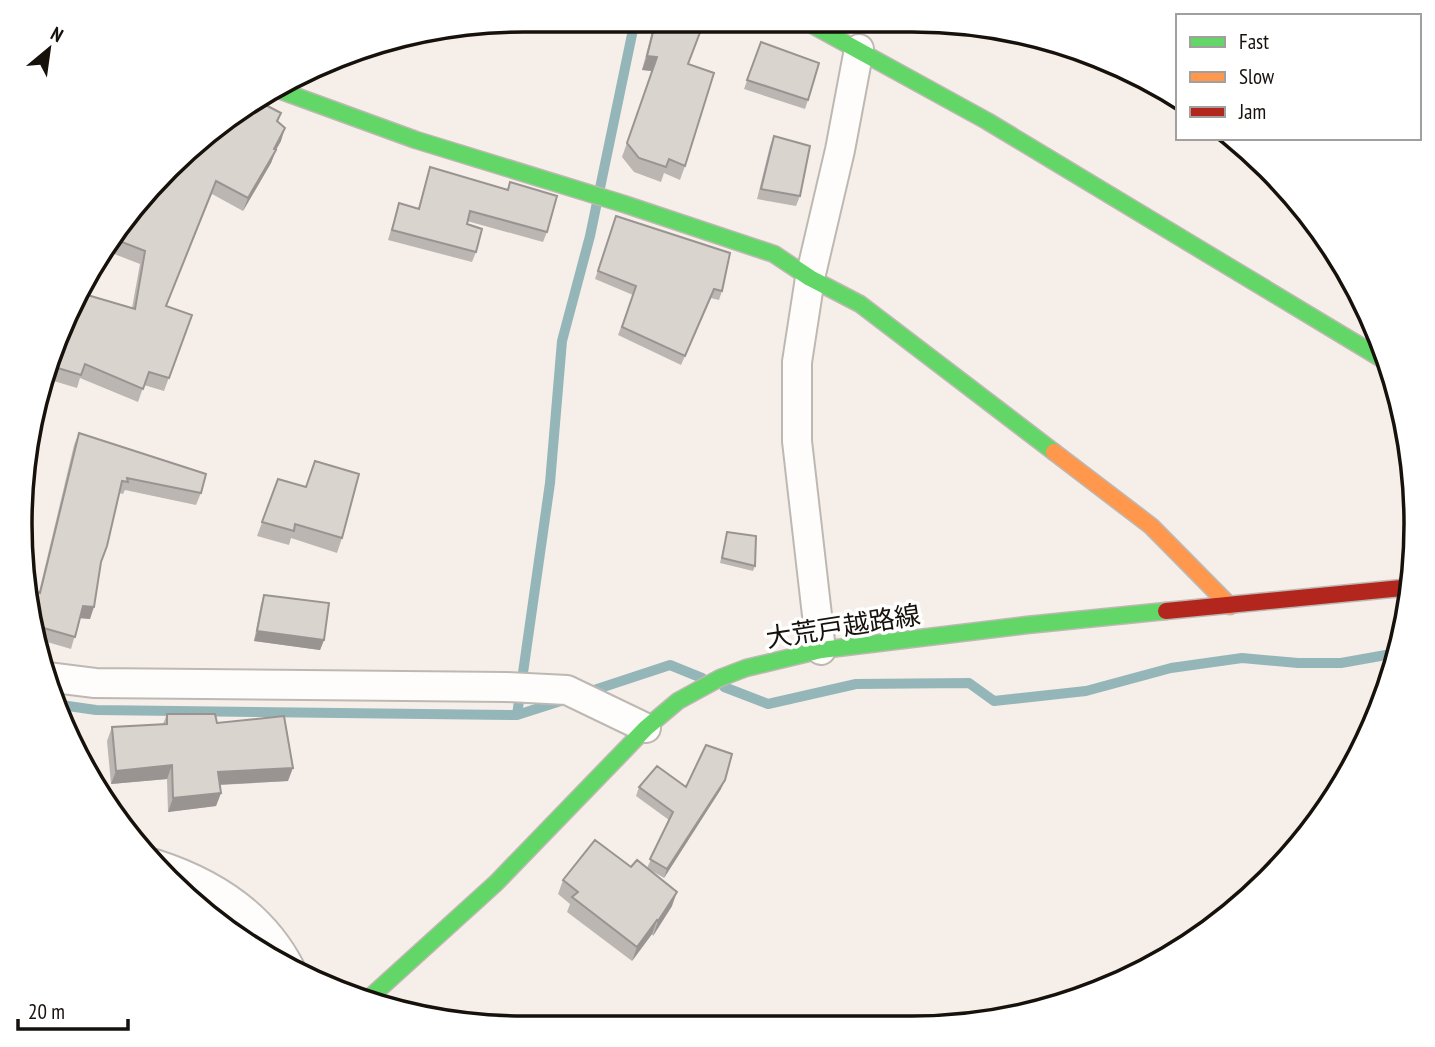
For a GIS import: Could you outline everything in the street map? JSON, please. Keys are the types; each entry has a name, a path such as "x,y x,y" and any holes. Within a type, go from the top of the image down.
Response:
{"street":[{"path":"826,32 987,121 1373,353"},
{"path":"821,650 797,441 797,362 810,278 840,150 859,49"},
{"path":"286,92 416,139 774,254 810,278 860,304 1151,526 1230,606"},
{"name":"大荒戸越路線","path":"376,993 496,883 646,728 678,701 720,678 746,668 821,650 1027,625 1399,588"},
{"path":"57,678 95,683 567,690 646,728"},
{"path":"178,873 205,883 238,904 282,953"}],"building":[{"path":"653,32 700,32 688,64 714,73 685,166 669,159 666,167 639,158 627,143 657,57 647,56"},
{"path":"761,42 819,63 808,100 747,80"},
{"path":"265,105 281,113 277,121 285,128 274,149 276,150 248,198 216,181 166,306 192,315 169,378 149,372 143,389 85,364 81,375 57,368 88,295 135,309 145,251 120,241 176,176 224,133"},
{"path":"774,136 810,146 800,196 761,189"},
{"path":"430,167 508,190 510,182 557,196 547,232 470,211 467,224 482,229 476,252 392,230 399,203 419,209"},
{"path":"616,216 730,253 722,291 714,289 685,356 622,327 636,286 598,271"},
{"path":"79,433 206,474 201,493 127,478 128,482 122,481 101,562 94,607 83,606 75,637 43,628 37,592 40,593"},
{"path":"315,461 359,474 342,538 295,524 294,531 262,522 278,479 306,487"},
{"path":"727,532 756,536 755,566 722,558"},
{"path":"264,595 329,603 324,640 257,631"},
{"path":"167,714 215,714 217,723 284,716 293,768 218,772 221,793 173,798 172,765 116,771 112,727 167,724"},
{"path":"706,745 732,754 725,780 667,869 650,859 673,812 639,787 657,766 686,787"},
{"path":"595,840 631,867 637,860 677,892 637,947 572,897 578,892 563,880"}],"waterway":[{"path":"517,715 550,483 562,341 590,236 632,32"},
{"path":"724,687 768,704 856,684 969,683 994,701 1086,691 1171,668 1242,658 1298,663 1341,663 1386,655"},
{"path":"585,693 670,665 702,678"},
{"path":"67,706 96,710 517,715 567,699"}],"traffic: fast":[{"path":"825,32 987,121 1373,353"},
{"path":"286,93 416,140 624,204 774,254 810,278 860,304 1054,452"},
{"path":"375,992 496,883 646,728 678,701 720,678 746,668 821,650 1166,611"}],"traffic: slow":[{"path":"1054,452 1151,526 1230,606"}],"traffic: jam":[{"path":"1166,611 1399,588"}]}
